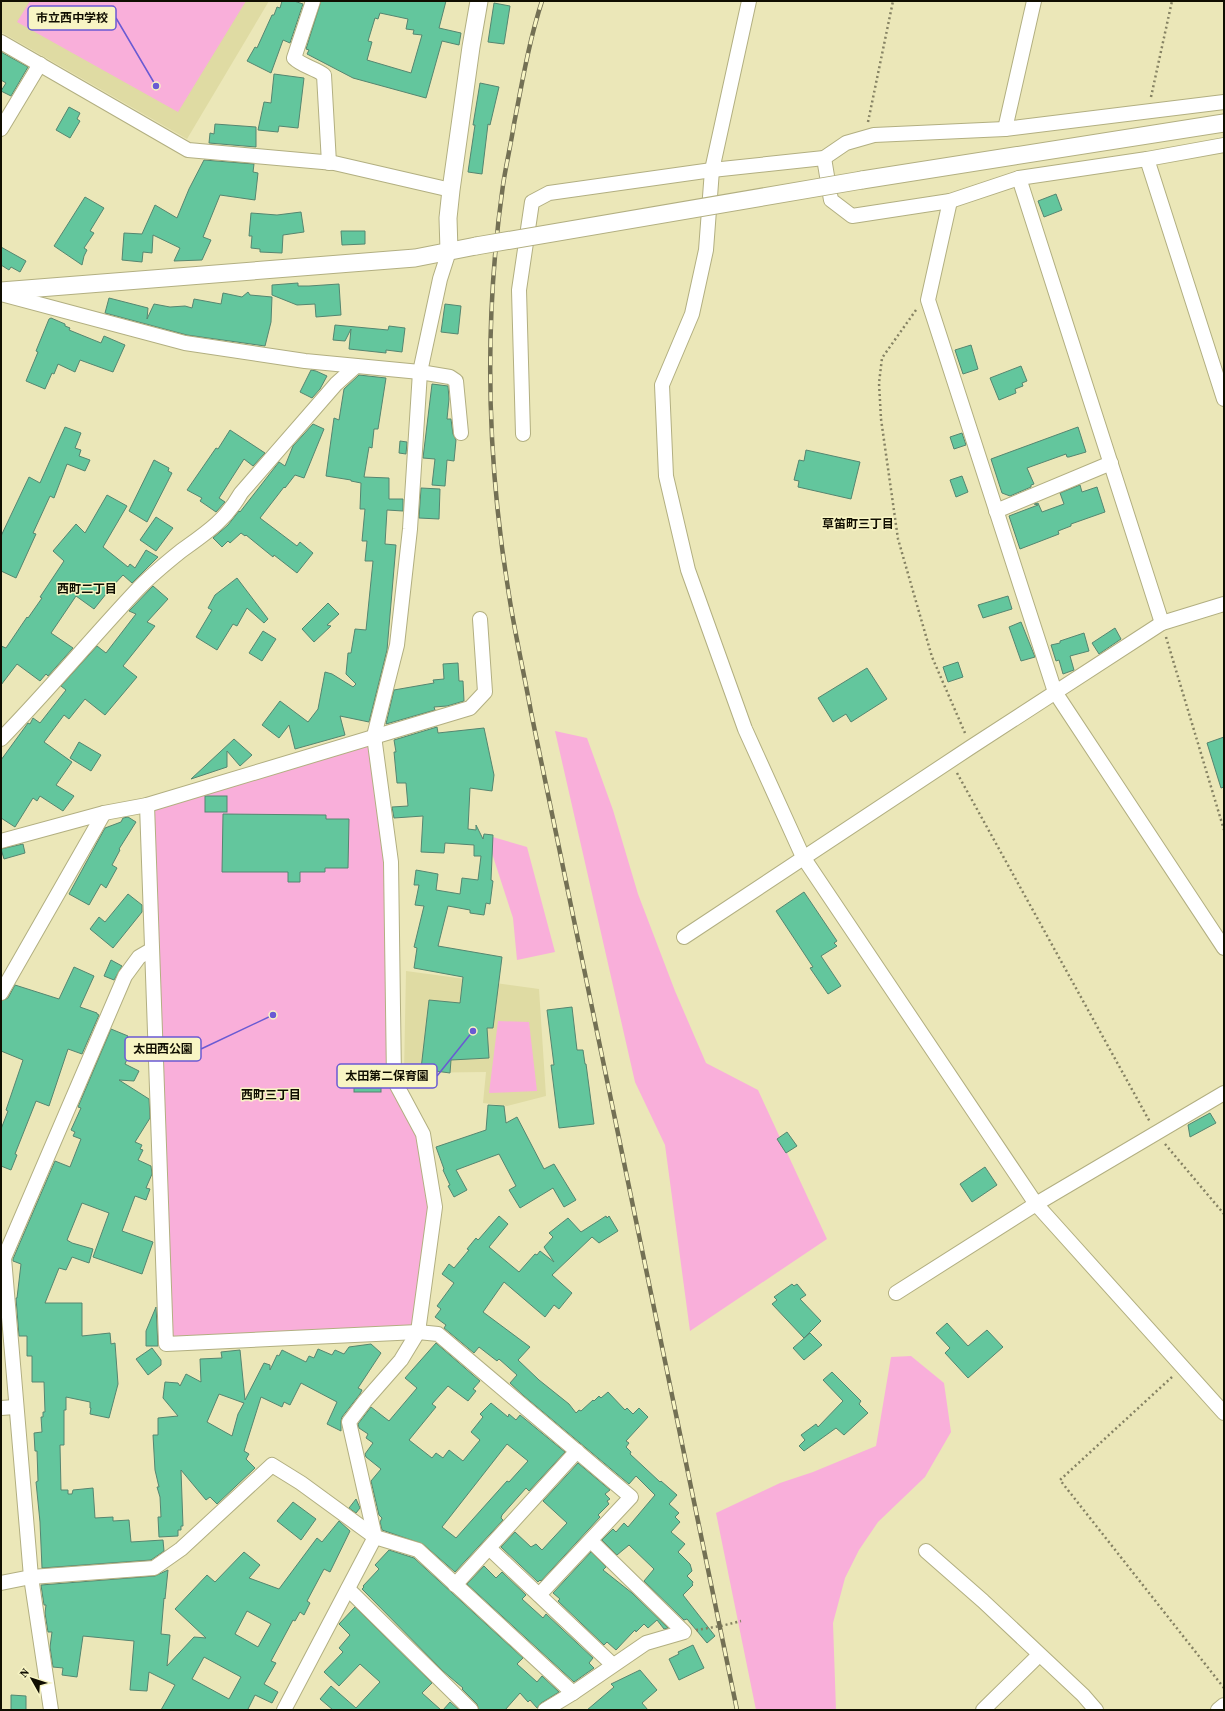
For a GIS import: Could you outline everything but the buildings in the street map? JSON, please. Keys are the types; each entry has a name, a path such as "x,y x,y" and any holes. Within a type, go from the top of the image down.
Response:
{"street":[{"path":"313,1 294,58 298,62 315,68 324,75 329,163"},
{"path":"284,1710 375,1537 349,1422 400,1360 418,1332 435,1207 423,1134 394,1080 391,862 374,736 397,645 410,529 420,372 440,279 449,250 448,218 471,47 479,1"},
{"path":"749,1 712,170 706,250 692,314 662,385 666,476 688,570 745,729 803,857 1036,1204 1224,1413"},
{"path":"1005,129 1034,1"},
{"path":"1,42 188,150 329,163 452,190"},
{"path":"1,129 40,64"},
{"path":"523,434 519,290 532,202 549,192 712,170 824,158 846,143 874,135 1005,129 1224,102"},
{"path":"1,290 415,258 449,250 862,180 1224,122"},
{"path":"824,158 832,200 852,216 950,201 1020,178 1147,160 1224,145"},
{"path":"1147,160 1224,399"},
{"path":"1020,178 1162,623"},
{"path":"950,201 928,300 1055,692 1224,948"},
{"path":"1,294 185,343 305,361 420,372 450,377 456,381 461,433"},
{"path":"1,739 37,702 137,591 180,552 202,538 233,508 246,487 336,384 356,366"},
{"path":"996,510 1111,463"},
{"path":"684,937 803,857 1162,623 1224,604"},
{"path":"1,841 104,812 147,805 470,708 485,692 480,619"},
{"path":"147,805 166,1344 418,1332 438,1334 631,1497 539,1595"},
{"path":"1,993 104,812"},
{"path":"51,1710 31,1578 15,1407 4,1258 125,976 139,957 151,950"},
{"path":"896,1293 1036,1204 1224,1093"},
{"path":"1,1408 15,1407"},
{"path":"456,1585 577,1451"},
{"path":"1,1583 31,1578 154,1568 181,1549 272,1465 301,1482 375,1537 418,1550 573,1693"},
{"path":"545,1710 573,1693 646,1643 684,1632 591,1541"},
{"path":"489,1548 613,1665"},
{"path":"926,1551 983,1601 1083,1695 1096,1710"},
{"path":"348,1589 472,1710"},
{"path":"983,1710 1039,1655"},
{"path":"1218,1710 1224,1706"}],"path":[{"path":"865,137 893,1"},
{"path":"1148,112 1172,1"},
{"path":"928,300 916,310 882,358 879,383 881,419 898,539 932,657 971,747"},
{"path":"1162,623 1224,830"},
{"path":"950,761 1156,1133 1224,1214"},
{"path":"1183,1368 1060,1480 1224,1688"},
{"path":"684,1632 721,1626 741,1620"}],"shaded area":[{"path":"1,1 269,1 187,139 1,32"},
{"path":"30,1 246,1 178,112 17,22"},
{"path":"555,731 587,738 613,810 638,894 675,991 706,1063 758,1090 827,1239 690,1331 665,1145 635,1082"},
{"path":"374,736 391,862 394,1080 423,1134 435,1207 418,1332 166,1344 147,805"},
{"path":"486,835 527,847 555,952 517,960 513,918"},
{"path":"406,971 539,989 546,1096 507,1106 483,1103 486,1072 404,1073"},
{"path":"498,1021 529,1022 537,1091 489,1093"},
{"path":"911,1356 944,1383 951,1432 925,1477 878,1522 859,1550 845,1578 833,1623 836,1710 756,1710 716,1513 780,1483 813,1472 876,1446 891,1357"}],"railway":[{"path":"542,1 533,31 514,124 504,177 497,236 491,339 492,442 496,493 511,610 531,712 737,1710"}],"place":[{"name":"市立西中学校","path":"156,86"},
{"name":"太田西公園","path":"273,1015"},
{"name":"太田第二保育園","path":"473,1031"}],"district":[{"name":"草笛町三丁目","path":"858,524"},
{"name":"西町二丁目","path":"87,589"},
{"name":"西町三丁目","path":"271,1095"}]}
